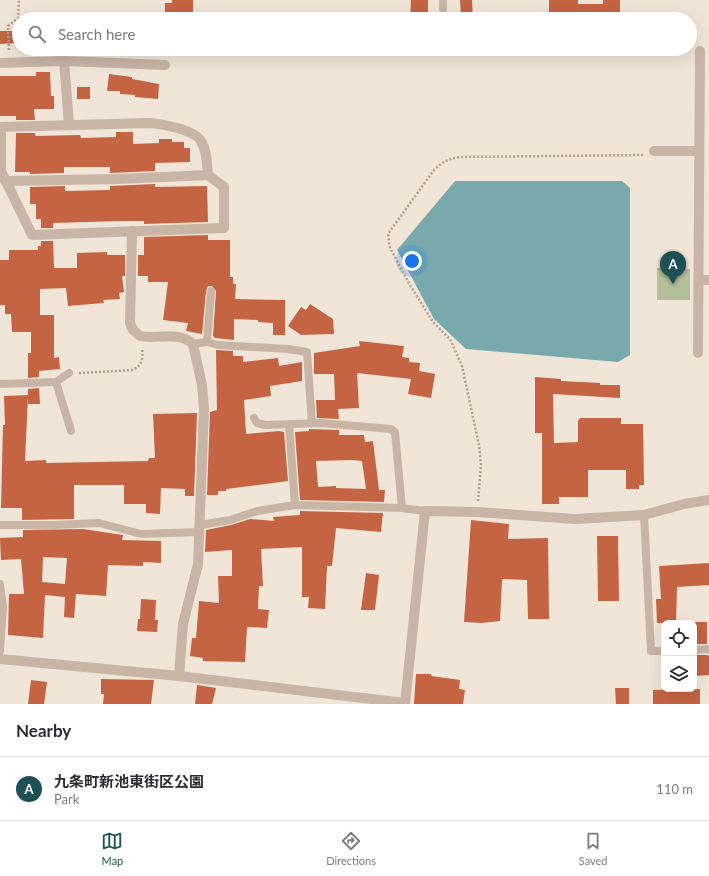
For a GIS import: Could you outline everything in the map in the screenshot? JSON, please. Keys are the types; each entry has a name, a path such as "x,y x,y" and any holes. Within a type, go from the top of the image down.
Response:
{"street":[{"path":"698,353 704,280 699,151 700,51"},
{"path":"5,63 64,61 164,65"},
{"path":"64,61 69,125"},
{"path":"5,181 118,179 208,175 224,187 224,228 32,235 5,181 1,171 1,127 150,123 164,124 196,135 204,147 208,175"},
{"path":"654,151 699,151"},
{"path":"132,231 130,323 133,330 140,336 182,337 193,344 202,385 204,409 197,574 183,624 179,676"},
{"path":"0,658 179,676 405,704 425,511 477,512 575,519 644,515 684,504 709,500"},
{"path":"317,693 317,704"}],"lane":[{"path":"444,0 444,9"},
{"path":"207,342 211,291"},
{"path":"193,344 207,342 218,345 288,349 307,352 312,423"},
{"path":"0,384 56,382 68,373"},
{"path":"56,382 71,431"},
{"path":"254,418 257,423 265,425 312,423 391,429 394,432 402,508"},
{"path":"289,424 295,505"},
{"path":"0,525 99,523 141,534 200,529 257,511 295,505 402,508 425,511"},
{"path":"644,515 651,651 661,650"},
{"path":"0,584 3,607 0,651"},
{"path":"697,650 709,650"}],"path":[{"path":"18,12 19,0"},
{"path":"5,63 8,26 12,23"},
{"path":"477,512 481,465 479,445 462,366 450,339 433,322 410,285 390,248 388,234 434,170 441,163 450,159 459,157 624,156 643,155 654,151"},
{"path":"68,373 133,370 140,366 143,360 140,336"}],"green space":[{"path":"657,268 690,269 690,300 657,300"}],"water":[{"path":"455,181 622,181 630,188 630,355 618,362 466,349 434,319 397,250"}],"building":[{"path":"172,0 193,0 193,12 165,12 165,3 172,3"},
{"path":"411,0 428,0 428,12 410,12"},
{"path":"460,0 472,0 473,12 461,12"},
{"path":"549,0 578,0 578,4 603,4 603,0 620,0 620,12 549,12"},
{"path":"0,31 12,31 12,43 0,44"},
{"path":"36,72 50,72 51,96 54,96 54,109 34,109 35,120 16,120 16,116 0,116 0,76 36,76"},
{"path":"109,74 132,77 132,79 159,84 158,99 120,94 120,91 107,91"},
{"path":"77,87 90,87 90,99 77,99"},
{"path":"116,132 133,132 133,144 159,143 159,139 172,139 172,142 184,142 184,148 190,148 190,162 155,163 155,171 110,173 110,167 64,167 64,173 30,174 30,172 15,172 16,133 35,133 35,136 80,135 81,138 116,137"},
{"path":"155,184 155,187 207,186 208,222 144,224 144,221 53,223 53,228 41,228 41,219 36,219 36,204 30,204 30,187 65,186 65,191 110,190 110,186"},
{"path":"208,235 208,240 230,240 230,277 233,277 233,284 236,284 235,299 285,300 285,335 273,335 273,323 258,322 258,320 234,319 234,340 215,338 213,336 216,291 212,286 208,286 206,291 202,334 186,331 188,323 163,320 168,282 148,282 148,276 138,276 138,255 144,255 144,237"},
{"path":"41,241 53,241 54,268 77,268 77,253 107,252 107,255 125,255 125,276 122,276 124,292 119,293 120,299 103,300 104,303 68,306 66,288 40,289 40,315 54,315 54,358 59,357 60,369 39,371 39,377 28,378 28,353 31,353 31,332 12,332 11,314 5,314 5,305 0,305 0,260 9,260 9,250 38,250 38,246 41,246"},
{"path":"310,304 333,319 334,334 301,335 288,326 301,307 306,310"},
{"path":"359,341 404,346 402,357 409,358 409,362 420,363 419,371 435,374 431,398 408,394 411,379 357,373 359,408 338,409 339,419 317,418 316,400 335,400 334,374 314,374 314,353 360,346"},
{"path":"216,350 233,351 233,356 243,356 243,362 278,358 279,366 302,362 302,381 270,386 271,396 244,400 246,434 279,431 284,432 288,481 226,489 226,491 218,491 218,495 207,495 210,412 217,410"},
{"path":"535,377 561,379 561,381 600,383 600,385 620,385 620,398 553,394 554,443 578,442 578,421 580,418 621,418 621,424 643,424 644,485 639,485 639,489 626,489 626,470 588,470 588,497 559,497 559,504 542,504 542,433 535,433"},
{"path":"39,388 40,404 28,404 28,389"},
{"path":"28,395 25,461 46,460 46,463 148,461 149,458 155,458 153,414 197,413 194,496 185,496 185,489 161,488 160,514 146,513 146,504 124,504 124,485 74,485 74,519 22,520 22,508 1,508 3,425 5,425 4,396"},
{"path":"309,429 339,430 339,435 364,435 365,442 373,441 379,490 385,490 384,502 300,500 295,432 309,431","holes":["316,461 362,461 366,489 336,488 336,486 318,487"]},
{"path":"300,511 383,513 381,532 336,528 332,566 327,566 325,609 308,608 309,597 302,597 302,547 261,549 263,586 259,586 258,609 269,610 267,628 247,627 245,662 203,661 203,658 190,656 192,638 196,638 199,601 219,603 218,576 232,576 232,550 205,552 206,530 231,525 250,519 274,521 273,517 300,515"},
{"path":"471,520 509,524 508,539 548,538 549,619 528,619 527,580 502,579 500,621 482,623 464,622"},
{"path":"83,529 123,535 122,540 161,541 161,563 143,562 143,566 108,565 106,596 76,594 74,618 64,617 65,597 45,595 43,638 8,635 9,594 24,594 21,559 1,560 0,538 23,537 23,530","holes":["43,557 67,558 65,584 42,582"]},
{"path":"597,536 618,536 619,601 598,601"},
{"path":"709,563 709,585 677,587 676,620 661,620 661,623 657,623 656,599 661,599 659,566"},
{"path":"366,573 379,575 375,610 361,610"},
{"path":"141,599 156,600 155,620 158,620 157,632 137,631 138,619 140,619"},
{"path":"697,622 707,622 707,644 697,644"},
{"path":"697,655 709,656 709,675 697,676"},
{"path":"416,674 431,674 431,676 460,680 459,689 465,690 463,704 414,704"},
{"path":"101,679 154,680 151,704 103,704 104,694 101,694"},
{"path":"31,680 47,682 44,704 28,704"},
{"path":"197,685 216,688 212,704 195,704"},
{"path":"615,688 629,688 629,704 616,704"},
{"path":"697,689 700,689 700,704 653,704 653,690 661,690 661,692 697,692"}],"place":[{"name":"九条町新池東街区公園","path":"673,284"}]}
